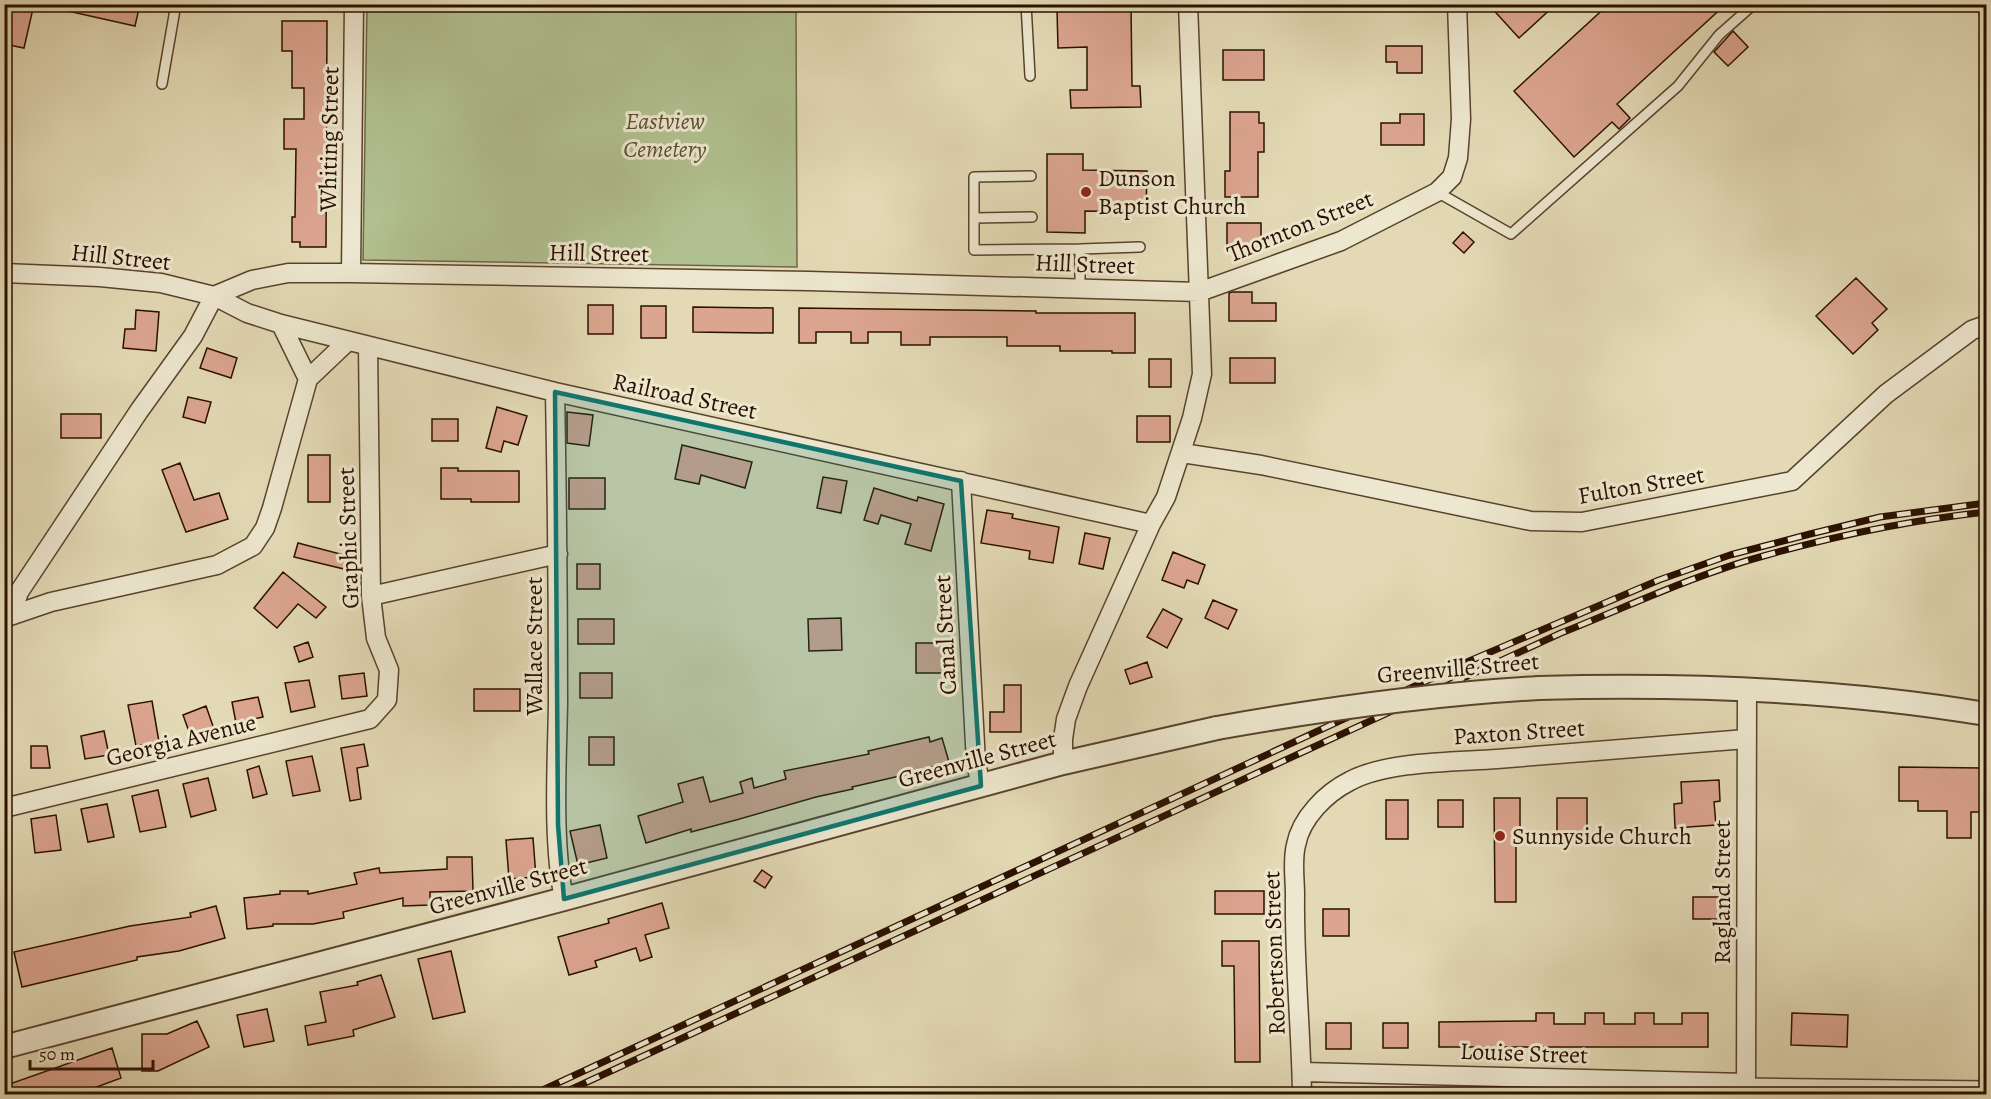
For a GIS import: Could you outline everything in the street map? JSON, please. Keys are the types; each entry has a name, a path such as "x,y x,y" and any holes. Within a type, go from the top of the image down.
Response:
{"street":[{"name":"Whiting Street","path":"351,273 354,4"},
{"path":"1063,763 1065,729 1074,697 1151,524 1166,497 1182,453 1202,374 1188,4"},
{"name":"Thornton Street","path":"1199,292 1341,241 1437,192 1452,177 1458,158 1461,119 1457,4"},
{"name":"Hill Street","path":"4,273 100,277 161,283 214,296 252,280 288,273 797,281 1199,292"},
{"path":"8,617 18,591 139,411 193,336 214,296"},
{"name":"Railroad Street","path":"214,296 247,313 348,342 555,392 1151,524"},
{"path":"281,324 308,379"},
{"name":"Fulton Street","path":"1182,453 1261,465 1531,520 1582,522 1792,481 1886,394 1972,330 1986,325"},
{"path":"8,617 51,602 217,565 253,546 265,528 272,508 308,379 348,342"},
{"name":"Graphic Street","path":"368,346 371,596 376,638 389,670 387,700 370,719"},
{"name":"Wallace Street","path":"555,392 558,554 558,825 560,878 564,899"},
{"name":"Canal Street","path":"961,481 976,763 981,786"},
{"path":"371,596 558,554"},
{"name":"Greenville Street","path":"4,1047 564,899 1063,763 1217,728 1295,714 1462,692 1646,686 1747,689 1880,699 1986,714"},
{"name":"Ragland Street","path":"1746,1089 1747,689"},
{"name":"Georgia Avenue","path":"4,808 370,719"},
{"name":"Paxton Street","path":"1310,814 1331,793 1350,780 1374,772 1440,762 1746,739"},
{"name":"Robertson Street","path":"1302,1095 1294,915 1295,846 1300,831 1310,814"},
{"name":"Louise Street","path":"1302,1072 1746,1089"}],"lane":[{"path":"162,84 177,4"},
{"path":"1026,4 1030,76"},
{"path":"1437,192 1511,234 1678,86 1719,35 1754,4"},
{"path":"1030,176 974,177 974,250 1140,247"},
{"path":"974,218 1032,217"},
{"path":"1080,249 1080,288"},
{"path":"1746,1089 1986,1086"}],"highlighted area":[{"path":"555,392 961,481 981,786 564,899 558,825"}],"green space":[{"name":"Eastview Cemetery","path":"683,4 796,7 797,267 363,260 367,5"}],"building":[{"path":"4,4 34,4 24,48 4,44"},
{"path":"64,4 140,4 135,26 63,10"},
{"path":"1086,4 1131,4 1132,86 1140,86 1141,107 1071,108 1070,90 1087,90 1087,47 1058,48 1057,9 1086,9"},
{"path":"1488,4 1556,4 1519,38"},
{"path":"1609,4 1726,4 1617,104 1630,118 1619,129 1612,122 1574,157 1514,91"},
{"path":"282,21 327,21 326,247 300,247 300,242 292,242 292,217 295,217 296,149 284,149 284,119 304,119 304,88 292,88 292,51 282,51"},
{"path":"1733,31 1748,47 1728,66 1714,52"},
{"path":"1386,46 1422,46 1422,73 1397,73 1397,62 1386,62"},
{"path":"1223,50 1264,50 1264,80 1223,80"},
{"path":"1230,112 1259,112 1259,123 1264,123 1264,152 1258,152 1258,197 1225,197 1225,171 1230,171"},
{"path":"1400,114 1424,114 1424,145 1381,145 1381,123 1400,123"},
{"name":"Dunson Baptist Church","path":"1047,154 1083,154 1083,170 1147,171 1146,212 1085,211 1085,233 1047,232"},
{"path":"1227,223 1261,223 1261,246 1249,246 1249,252 1227,252"},
{"path":"1463,232 1474,242 1464,253 1453,243"},
{"path":"1856,278 1887,309 1872,323 1878,330 1853,354 1816,316"},
{"path":"1252,292 1252,303 1276,303 1276,321 1229,321 1229,293"},
{"path":"588,305 613,305 613,334 588,334"},
{"path":"641,306 666,306 666,338 641,338"},
{"path":"693,307 773,308 773,333 693,332"},
{"path":"799,308 1135,313 1135,353 1060,351 1060,346 1007,346 1007,337 930,337 930,345 901,345 901,332 868,332 868,343 851,343 851,332 816,332 816,343 799,343"},
{"path":"136,310 159,312 156,351 123,348 125,329 135,329"},
{"path":"207,348 237,358 231,378 200,368"},
{"path":"1230,358 1275,358 1275,383 1230,383"},
{"path":"1149,359 1171,359 1171,387 1149,387"},
{"path":"188,397 211,402 205,423 183,417"},
{"path":"497,407 527,416 518,445 504,441 501,452 486,448"},
{"path":"567,412 593,415 589,446 567,443"},
{"path":"61,414 101,414 101,438 61,438"},
{"path":"1137,416 1170,416 1170,442 1137,442"},
{"path":"432,419 458,419 458,441 432,441"},
{"path":"682,445 752,462 745,488 701,475 699,484 675,479"},
{"path":"308,455 330,455 330,502 308,502"},
{"path":"180,463 194,500 219,493 228,519 186,532 162,470"},
{"path":"441,468 458,468 458,471 519,471 519,502 471,502 471,499 441,499"},
{"path":"823,477 847,481 841,513 817,508"},
{"path":"569,478 605,478 605,509 569,509"},
{"path":"874,488 917,501 918,497 944,504 931,551 905,544 911,524 881,515 878,524 864,520"},
{"path":"987,510 1013,514 1012,518 1059,527 1053,563 1029,559 1030,551 981,543"},
{"path":"1085,533 1110,538 1103,569 1079,564"},
{"path":"298,543 348,556 344,569 294,557"},
{"path":"1173,552 1205,565 1198,584 1187,580 1184,588 1162,580"},
{"path":"577,564 600,564 600,589 577,589"},
{"path":"283,572 326,607 316,618 298,604 277,628 254,608"},
{"path":"1213,600 1237,610 1228,629 1205,618"},
{"path":"1163,609 1182,619 1167,648 1147,637"},
{"path":"841,618 842,650 809,651 808,619"},
{"path":"578,619 614,619 614,644 578,644"},
{"path":"308,642 313,657 299,662 294,647"},
{"path":"916,643 946,643 946,673 916,673"},
{"path":"1147,662 1152,677 1130,684 1125,670"},
{"path":"364,673 367,696 342,699 339,676"},
{"path":"580,673 612,673 612,698 580,698"},
{"path":"309,680 315,707 291,712 285,683"},
{"path":"1004,685 1021,685 1021,732 990,732 990,712 1004,712"},
{"path":"474,689 520,689 520,711 474,711"},
{"path":"258,697 263,717 236,723 232,702"},
{"path":"152,701 159,742 136,746 128,705"},
{"path":"206,706 214,729 191,737 183,715"},
{"path":"104,731 109,755 85,759 81,736"},
{"path":"589,737 614,737 614,765 589,765"},
{"path":"929,737 930,742 942,738 949,762 691,832 691,829 646,843 638,816 683,802 678,784 703,777 710,802 743,793 740,782 752,778 754,788 786,779 784,771 869,754 868,751"},
{"path":"364,744 368,766 357,768 361,799 350,801 341,748"},
{"path":"31,746 47,746 50,768 31,768"},
{"path":"312,756 320,791 293,796 286,761"},
{"path":"259,766 267,794 253,798 247,770"},
{"path":"1899,767 1981,768 1981,812 1971,812 1971,838 1947,838 1947,811 1918,811 1918,801 1899,801"},
{"path":"208,778 216,810 191,817 183,784"},
{"path":"1719,780 1720,801 1714,802 1716,825 1675,828 1674,804 1682,803 1681,782"},
{"path":"158,790 166,827 140,832 132,796"},
{"path":"1494,798 1520,798 1520,844 1516,844 1516,902 1495,902"},
{"path":"1557,798 1587,798 1587,832 1557,832"},
{"path":"1386,800 1408,800 1408,839 1386,839"},
{"path":"1438,800 1463,800 1463,827 1438,827"},
{"path":"107,804 114,837 88,842 81,809"},
{"path":"56,815 61,850 35,853 31,819"},
{"path":"600,825 607,858 578,865 570,831"},
{"path":"533,838 536,877 509,879 506,840"},
{"path":"447,857 472,857 473,891 430,892 430,905 403,906 403,898 343,912 344,918 313,924 273,924 273,926 247,929 244,898 280,894 280,891 308,891 308,894 357,884 354,873 379,868 380,873 447,869"},
{"path":"762,870 772,877 765,888 754,881"},
{"path":"1215,891 1264,891 1264,914 1215,914"},
{"path":"1693,897 1720,897 1720,919 1693,919"},
{"path":"662,903 669,928 645,935 652,957 640,961 636,948 595,961 597,967 569,975 558,937 609,923 608,919"},
{"path":"216,906 225,938 179,951 137,957 137,960 22,987 14,952 130,926 191,917 190,913"},
{"path":"1323,909 1349,909 1349,936 1323,936"},
{"path":"1222,941 1259,941 1260,1062 1235,1062 1234,966 1222,966"},
{"path":"451,951 465,1012 433,1019 418,959"},
{"path":"381,975 395,1017 353,1030 354,1036 308,1045 305,1026 326,1022 320,992 358,985 357,982"},
{"path":"267,1009 274,1041 244,1047 237,1015"},
{"path":"1536,1013 1554,1013 1554,1024 1585,1024 1585,1013 1604,1013 1604,1024 1635,1024 1635,1013 1654,1013 1654,1024 1682,1024 1682,1013 1708,1013 1708,1047 1439,1047 1439,1022 1536,1021"},
{"path":"1792,1013 1848,1015 1847,1047 1791,1045"},
{"path":"197,1021 209,1047 158,1071 142,1071 142,1034 167,1034"},
{"path":"1326,1023 1351,1023 1351,1049 1326,1049"},
{"path":"1383,1023 1408,1023 1408,1048 1383,1048"},
{"path":"112,1048 121,1078 75,1095 4,1095 4,1086"}],"railway":[{"path":"534,1094 1467,662 1659,580 1730,555 1880,517 1986,503"},
{"path":"561,1094 1561,633 1663,591 1714,571 1821,541 1903,524 1986,512"}],"place":[{"name":"Dunson Baptist Church","path":"1086,192"},
{"name":"Sunnyside Church","path":"1500,836"}]}
